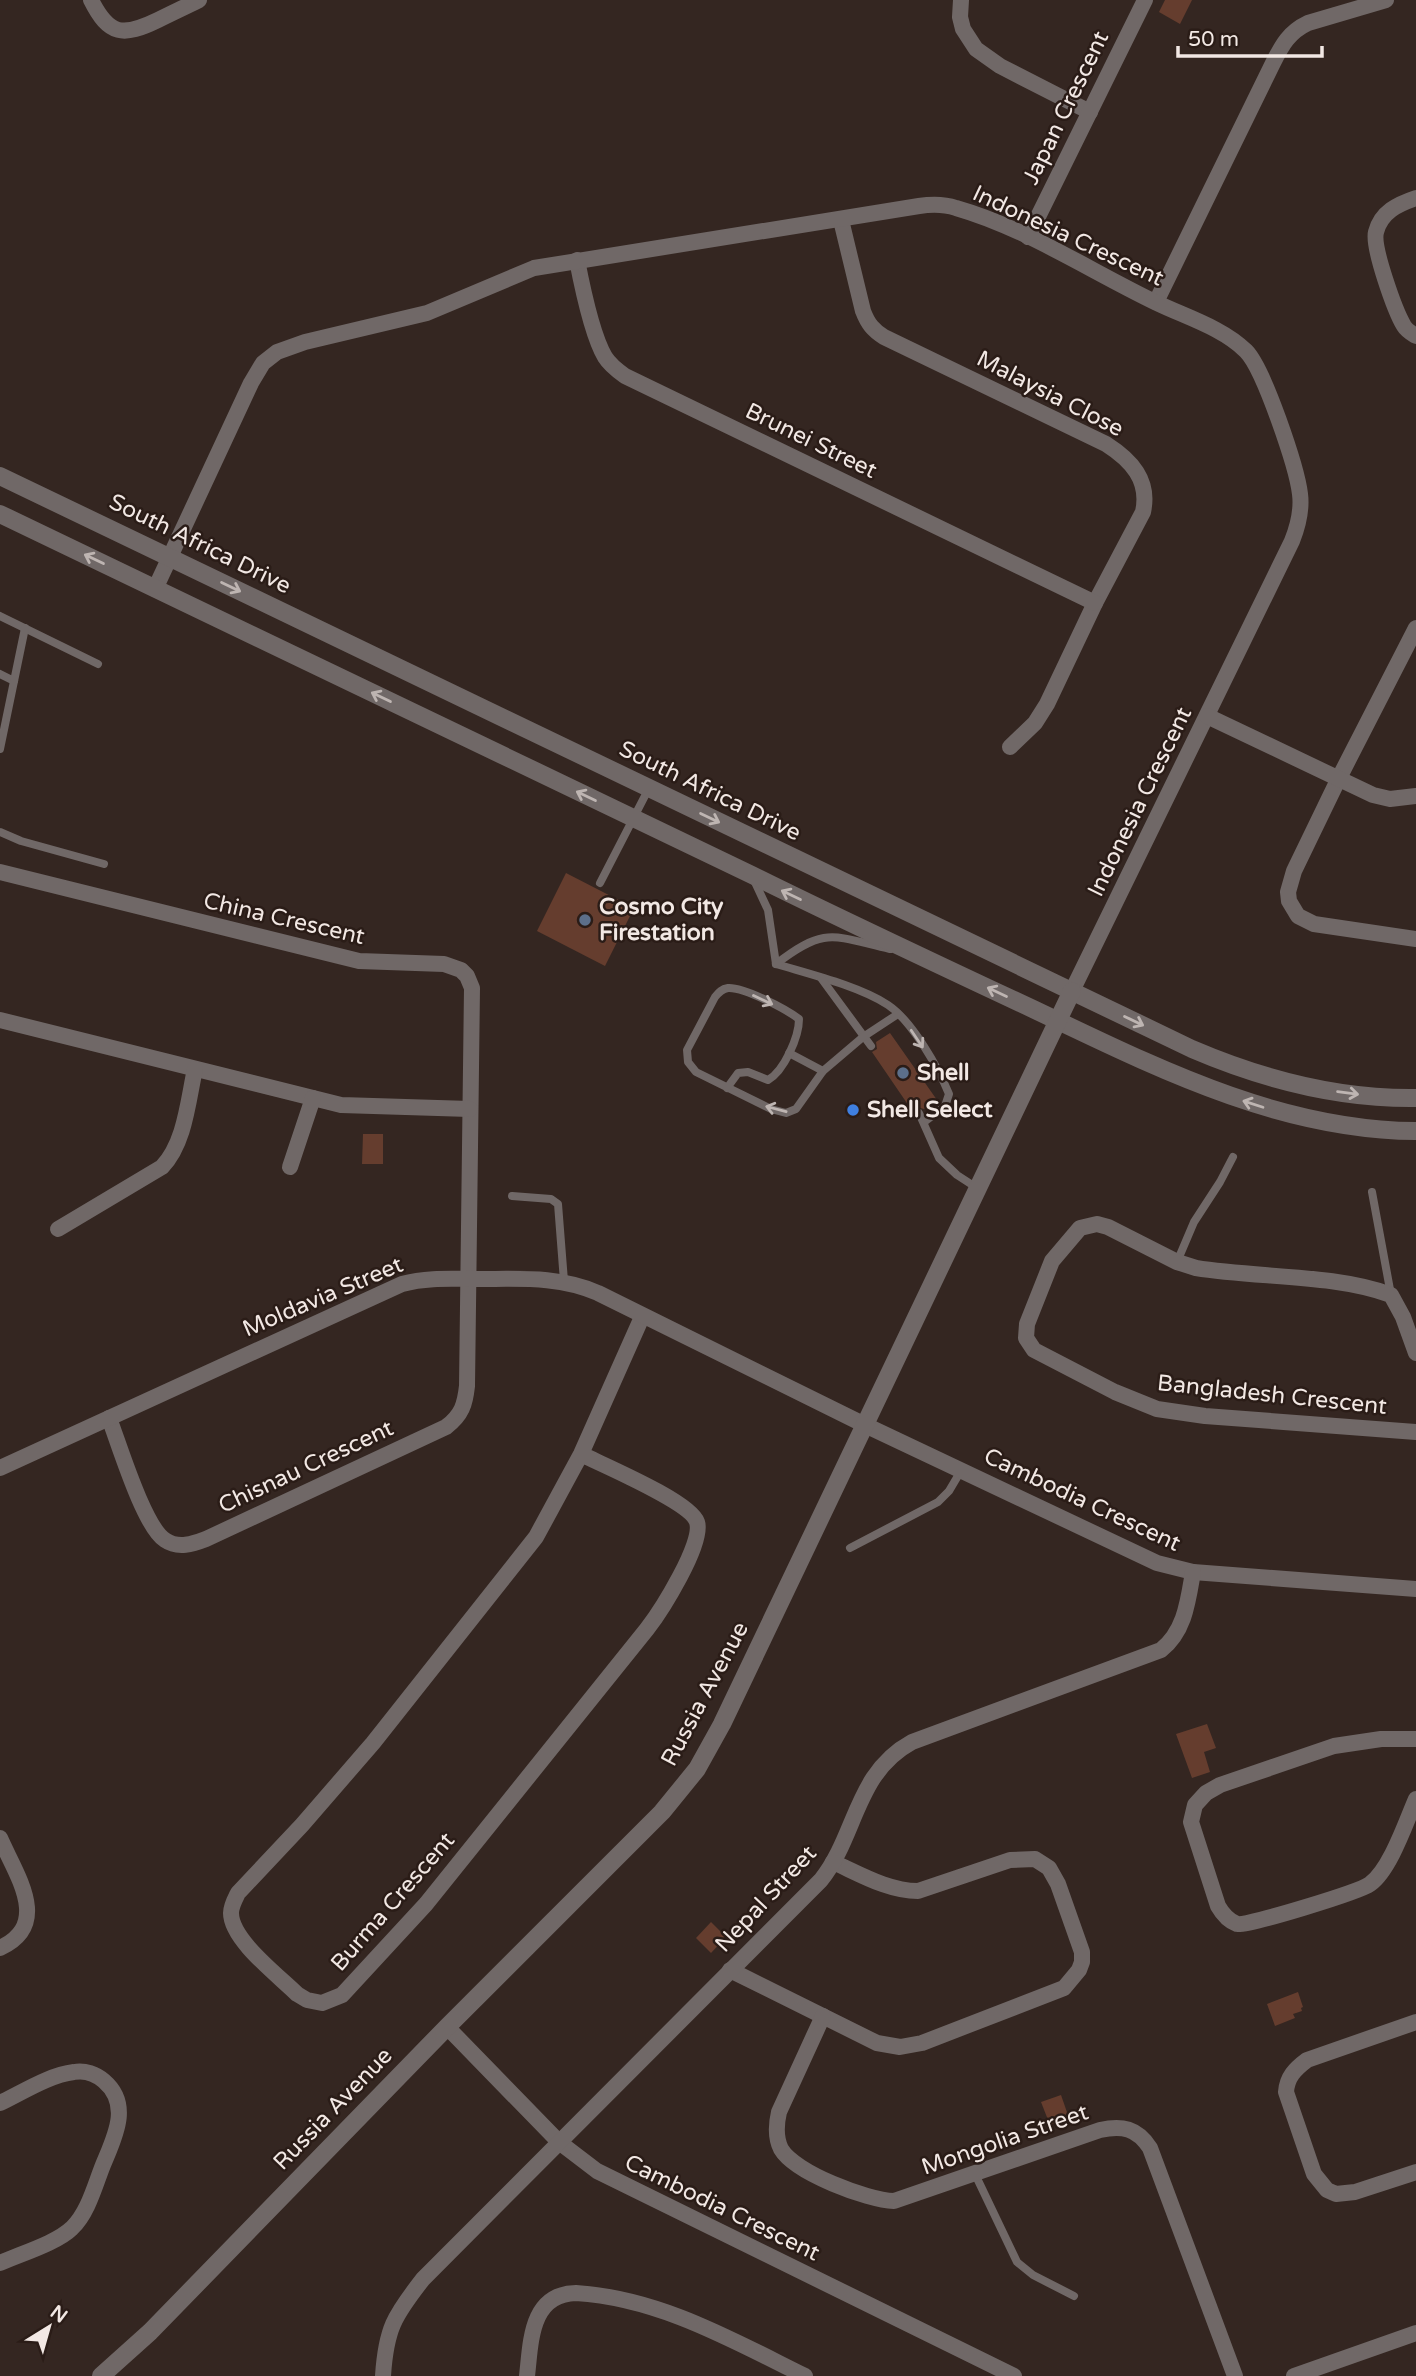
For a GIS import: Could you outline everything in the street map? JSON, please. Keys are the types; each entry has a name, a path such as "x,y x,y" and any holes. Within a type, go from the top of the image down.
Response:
{"street":[{"path":"91,0 99,17 120,32 135,31 199,0"},
{"path":"961,0 960,17 963,29 976,50 1000,66 1090,112"},
{"name":"Japan Crescent","path":"1028,237 1145,0"},
{"path":"1156,302 1288,36 1308,23 1386,0"},
{"path":"1416,198 1400,203 1386,214 1378,226 1375,240 1399,317 1407,331 1416,336"},
{"name":"Indonesia Crescent","path":"155,589 251,383 268,358 288,347 427,313 534,268 919,206 943,205 957,208 1028,237 1229,338 1253,359 1294,469 1300,495 1295,532 1072,991"},
{"name":"Malaysia Close","path":"841,220 866,321 876,332 1106,444 1133,465 1139,474 1146,499 1143,512 1040,715 1010,747"},
{"name":"Brunei Street","path":"577,260 584,296 602,350 610,363 625,376 1095,603"},
{"name":"South Africa Drive","path":"0,476 1166,1037 1246,1070 1337,1092 1416,1098"},
{"path":"0,514 921,956 1168,1071 1252,1104 1304,1119 1340,1126 1416,1131"},
{"path":"1416,628 1338,780 1294,871 1287,892 1298,916 1314,924 1416,939"},
{"path":"1207,716 1338,780 1383,798 1416,796"},
{"name":"China Crescent","path":"0,872 359,961 430,963 461,970 470,982 473,993 469,1279"},
{"name":"Russia Avenue","path":"101,2376 159,2322 447,2027 662,1812 687,1782 712,1744 1072,991"},
{"path":"0,1020 352,1106 470,1110"},
{"path":"58,1229 162,1167 169,1160 177,1143 195,1069"},
{"path":"290,1167 313,1098"},
{"name":"Bangladesh Crescent","path":"1391,1295 1351,1285 1208,1270 1177,1262 1097,1224 1080,1228 1052,1261 1026,1331 1029,1344 1046,1358 1136,1402 1157,1409 1205,1416 1416,1432"},
{"name":"Moldavia Street","path":"0,1468 402,1284 426,1278 564,1281 590,1290 865,1424"},
{"name":"Chisnau Crescent","path":"109,1418 152,1525 166,1542 175,1545 193,1544 454,1421 463,1409 466,1393 469,1279"},
{"path":"1391,1295 1403,1317 1416,1353"},
{"name":"Burma Crescent","path":"581,1454 682,1504 696,1518 698,1532 676,1584 647,1629 426,1905 342,1995 322,2003 307,2000 297,1994 242,1939 231,1916 232,1905 239,1892 373,1743 536,1537 581,1454 642,1317"},
{"name":"Cambodia Crescent","path":"865,1424 1149,1560 1170,1567 1193,1572 1416,1588"},
{"name":"Nepal Street","path":"383,2376 385,2344 404,2303 423,2280 821,1880 833,1863 880,1767 898,1750 912,1742 1161,1650 1169,1644 1182,1623 1193,1572"},
{"path":"1416,1739 1381,1739 1334,1746 1220,1785 1200,1798 1195,1805 1191,1822 1217,1906 1227,1917 1240,1924 1273,1917 1371,1884 1386,1863 1416,1799"},
{"path":"0,1839 29,1909 27,1924 22,1932 0,1948"},
{"path":"730,1970 877,2043 891,2047 912,2045 1063,1988 1075,1977 1082,1962 1082,1952 1058,1884 1049,1868 1035,1859 1010,1860 918,1891 890,1886 833,1863"},
{"name":"Mongolia Street","path":"823,2016 779,2112 776,2127 783,2153 799,2166 817,2175 868,2197 885,2201 903,2199 1100,2130 1122,2127 1138,2134 1150,2148 1156,2162 1235,2376"},
{"path":"1416,2022 1307,2060 1294,2070 1286,2092 1314,2175 1327,2190 1346,2194 1416,2172"},
{"name":"Cambodia Crescent","path":"447,2027 559,2143 582,2161 616,2181 1014,2376"},
{"path":"0,2103 62,2075 86,2072 106,2083 116,2095 119,2116 115,2135 91,2193 71,2229 0,2263"},
{"path":"527,2376 531,2337 539,2315 552,2300 576,2293 643,2303 677,2315 805,2376"},
{"path":"1294,2376 1416,2333"}],"lane":[{"path":"0,616 98,664"},
{"path":"0,749 25,628"},
{"path":"0,674 14,681"},
{"path":"600,883 649,789"},
{"path":"0,832 21,841 104,864"},
{"path":"752,875 768,910 776,964"},
{"path":"776,964 811,940 833,936 921,956"},
{"path":"776,964 876,999 898,1014 917,1038 949,1094 945,1106 925,1122"},
{"path":"821,978 871,1046"},
{"path":"727,1087 738,1073 748,1072 768,1080 774,1077 789,1053 799,1029 799,1019 746,992 731,988 721,990 687,1050 688,1062 696,1072 771,1109 786,1113 796,1110 823,1071 863,1037 898,1014"},
{"path":"789,1053 823,1071"},
{"path":"919,1113 925,1122 930,1143 939,1158 957,1175 977,1188"},
{"path":"1177,1262 1194,1222 1233,1157"},
{"path":"1372,1192 1391,1295"},
{"path":"512,1196 551,1199 558,1204 564,1281"},
{"path":"850,1548 938,1502 949,1492 962,1469"},
{"path":"975,2174 1017,2262 1033,2275 1074,2296"}],"building":[{"path":"1165,0 1192,0 1180,24 1159,12"},
{"name":"Cosmo City Firestation","path":"566,873 634,908 605,966 537,931"},
{"path":"890,1033 937,1100 924,1109 917,1107 913,1112 872,1052 877,1049 876,1042"},
{"path":"363,1134 383,1134 383,1164 362,1164"},
{"path":"1207,1724 1216,1748 1204,1752 1210,1772 1192,1778 1176,1734"},
{"path":"711,1922 726,1937 711,1953 696,1938"},
{"path":"1298,1992 1302,2011 1293,2014 1295,2018 1275,2026 1267,2004"},
{"path":"1061,2095 1069,2118 1050,2125 1041,2102"}],"place":[{"name":"Cosmo City Firestation","path":"585,920"},
{"name":"Shell","path":"903,1073"},
{"name":"Shell Select","path":"853,1110"}]}
